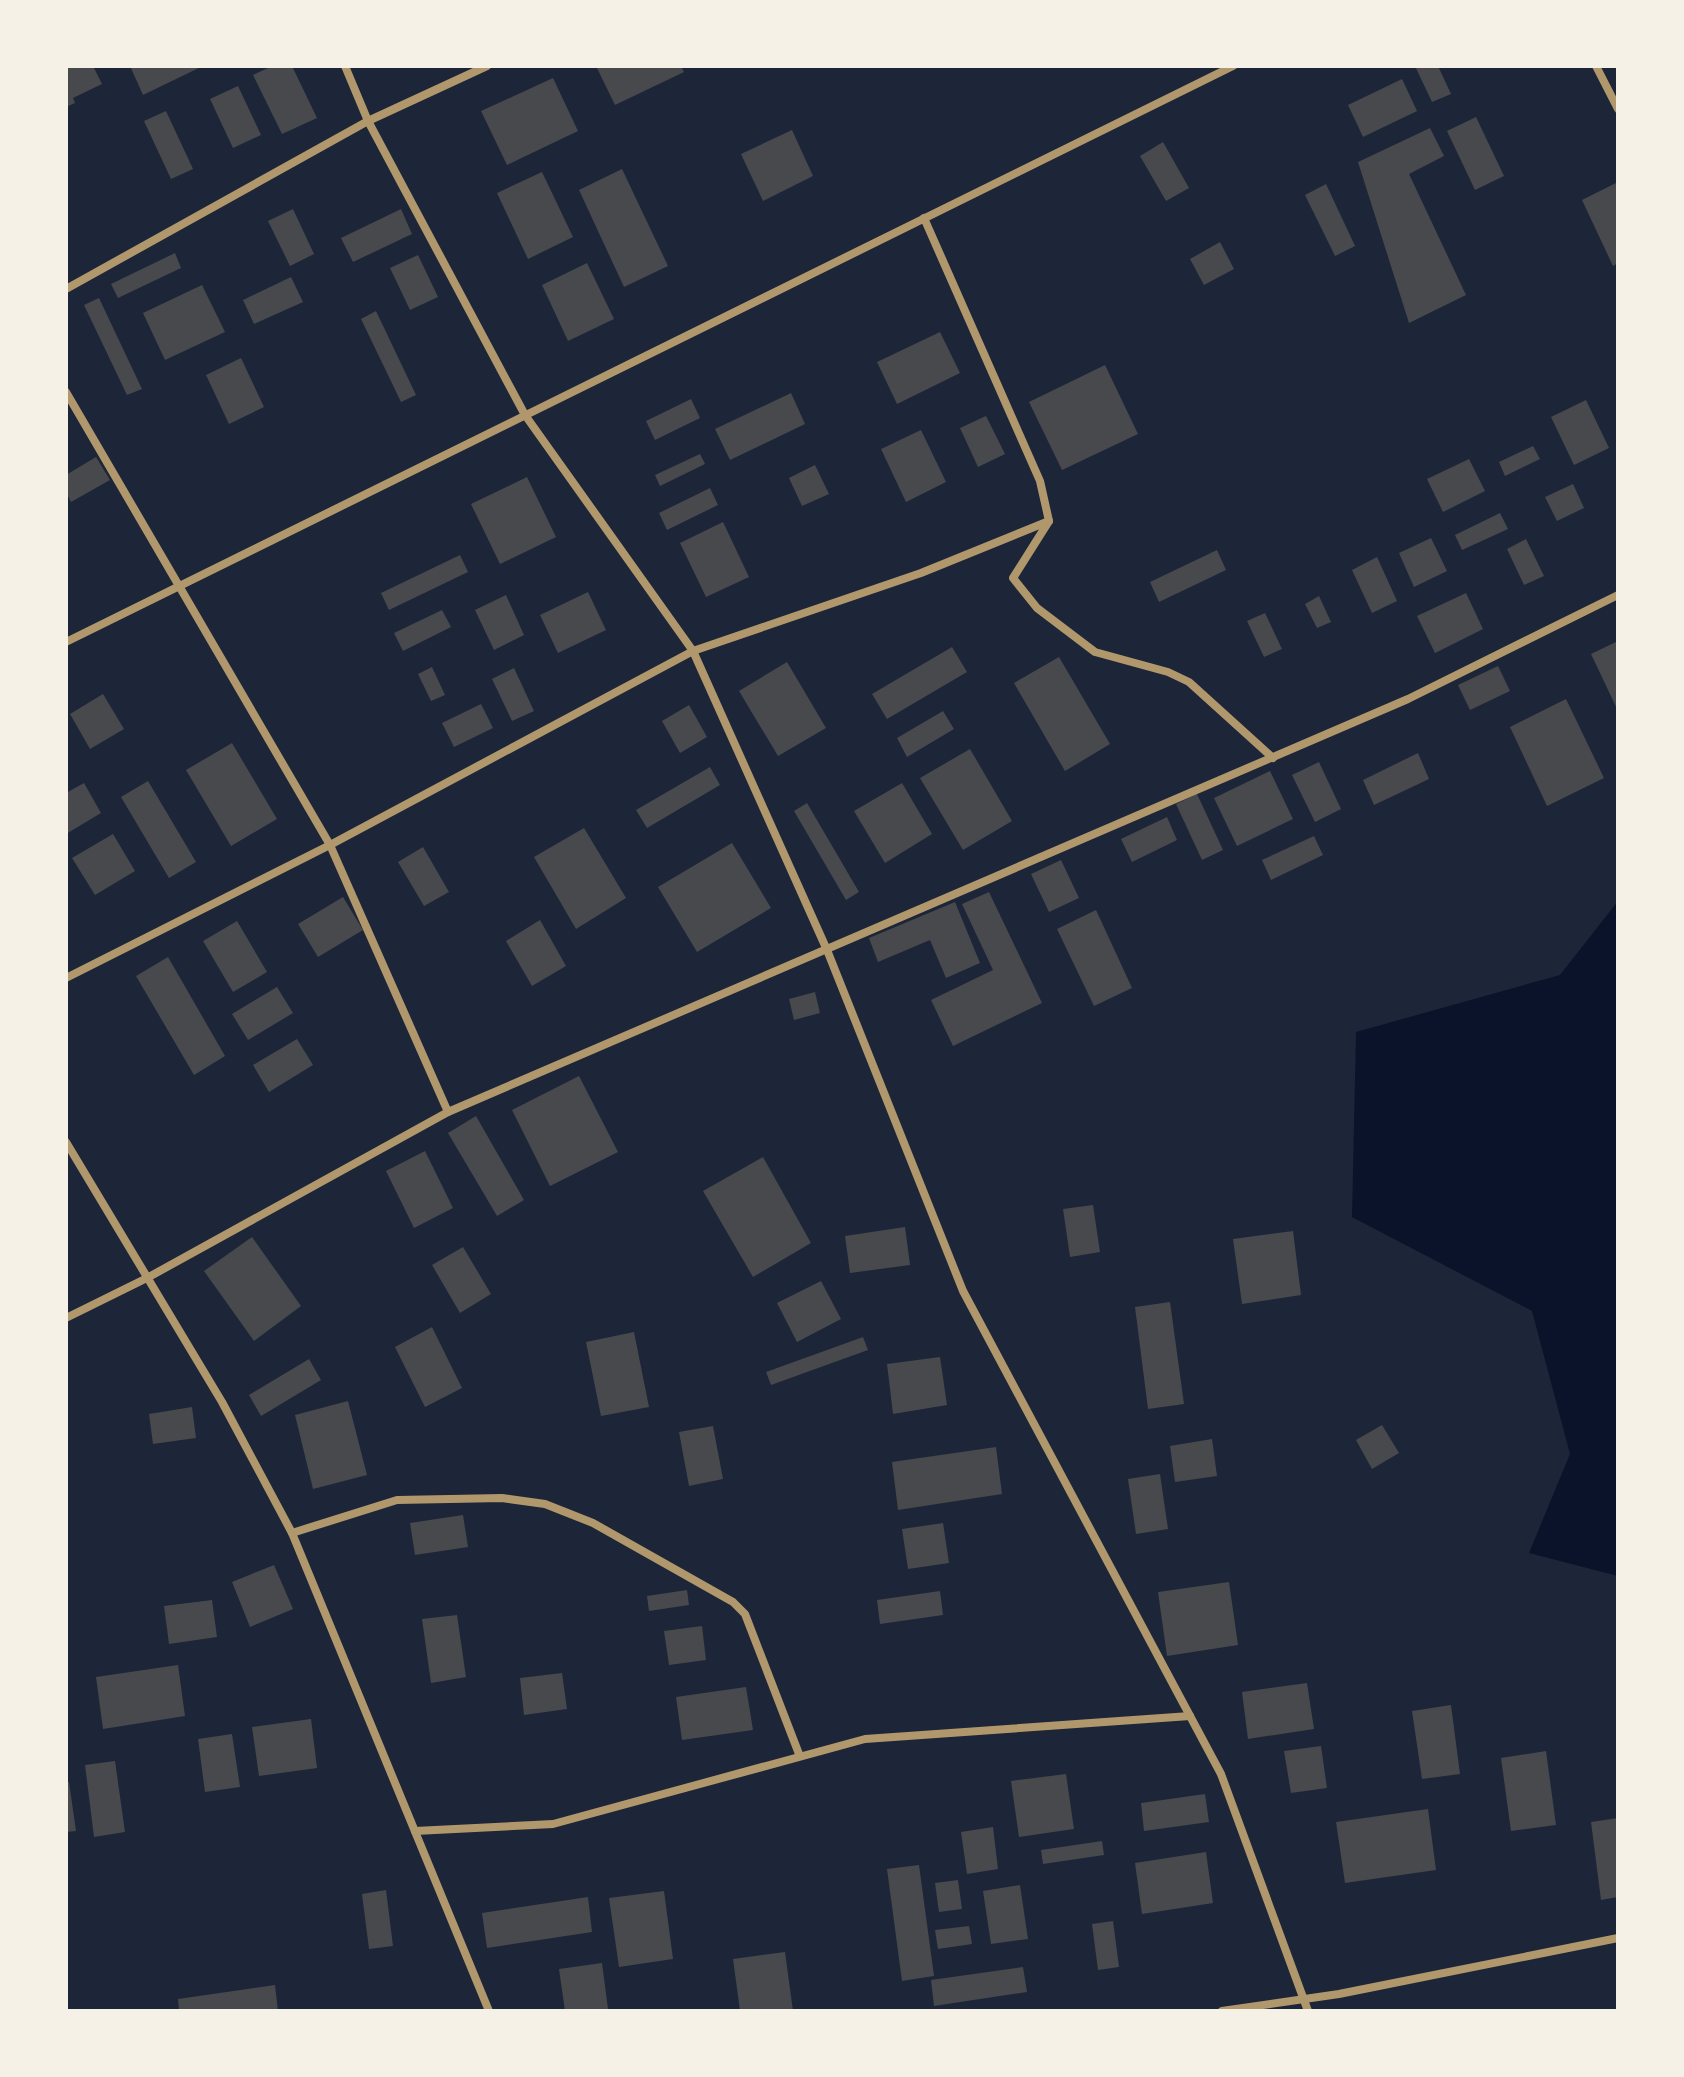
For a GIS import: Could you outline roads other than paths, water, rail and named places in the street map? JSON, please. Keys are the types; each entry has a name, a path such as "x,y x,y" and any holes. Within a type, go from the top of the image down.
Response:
{"street":[{"path":"345,66 368,121 525,415 693,651 827,950 963,1291 1221,1774 1308,2011"},
{"path":"66,289 368,121 487,66"},
{"path":"66,642 1233,66"},
{"path":"1596,66 1618,109"},
{"path":"924,218 1040,481 1049,521 1013,578 1037,608 1095,652 1168,672 1189,682 1273,758"},
{"path":"66,392 330,845 448,1112"},
{"path":"66,978 330,845 693,651 921,573 1049,521"},
{"path":"66,1318 147,1278 448,1112 1408,699 1618,595"},
{"path":"66,1142 222,1402 292,1533 489,2011"},
{"path":"292,1533 397,1500 431,1497 502,1498 545,1504 593,1523 733,1602 745,1614 799,1754"},
{"path":"415,1831 553,1824 799,1754 865,1739 1190,1716"},
{"path":"1222,2011 1305,1999 1618,1938"}]}
